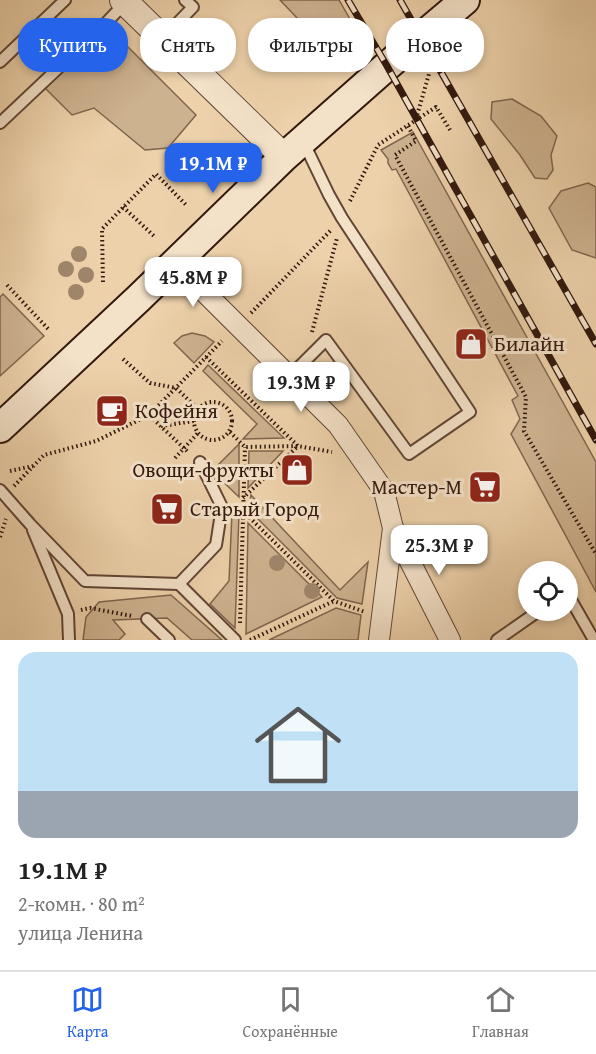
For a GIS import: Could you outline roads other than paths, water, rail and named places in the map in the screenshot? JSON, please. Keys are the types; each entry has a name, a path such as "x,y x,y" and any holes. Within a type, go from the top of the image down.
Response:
{"main road":[{"path":"0,428 293,149 465,0"}],"street":[{"path":"124,1 141,18"},
{"path":"202,72 293,149"},
{"path":"174,263 338,425 384,491 393,528 450,640"},
{"path":"379,640 393,528"}],"lane":[{"path":"0,62 64,0"},
{"path":"183,18 193,7 185,0"},
{"path":"0,123 105,24 124,1"},
{"path":"290,376 326,340 409,454 470,411 328,195 293,149"},
{"path":"179,584 216,545 222,507 200,462"},
{"path":"0,490 85,581 179,584 234,640"},
{"path":"30,524 68,614 69,640"},
{"path":"578,612 594,640"},
{"path":"147,618 169,640"},
{"path":"497,640 524,621"}],"railway":[{"path":"348,0 596,440"},
{"path":"400,0 596,344"}],"place":[{"name":"Билайн","path":"471,344"},
{"name":"Кофейня","path":"112,411"},
{"name":"Овощи-фрукты","path":"297,470"},
{"name":"Мастер-М","path":"485,487"},
{"name":"Старый Город","path":"167,509"}]}
